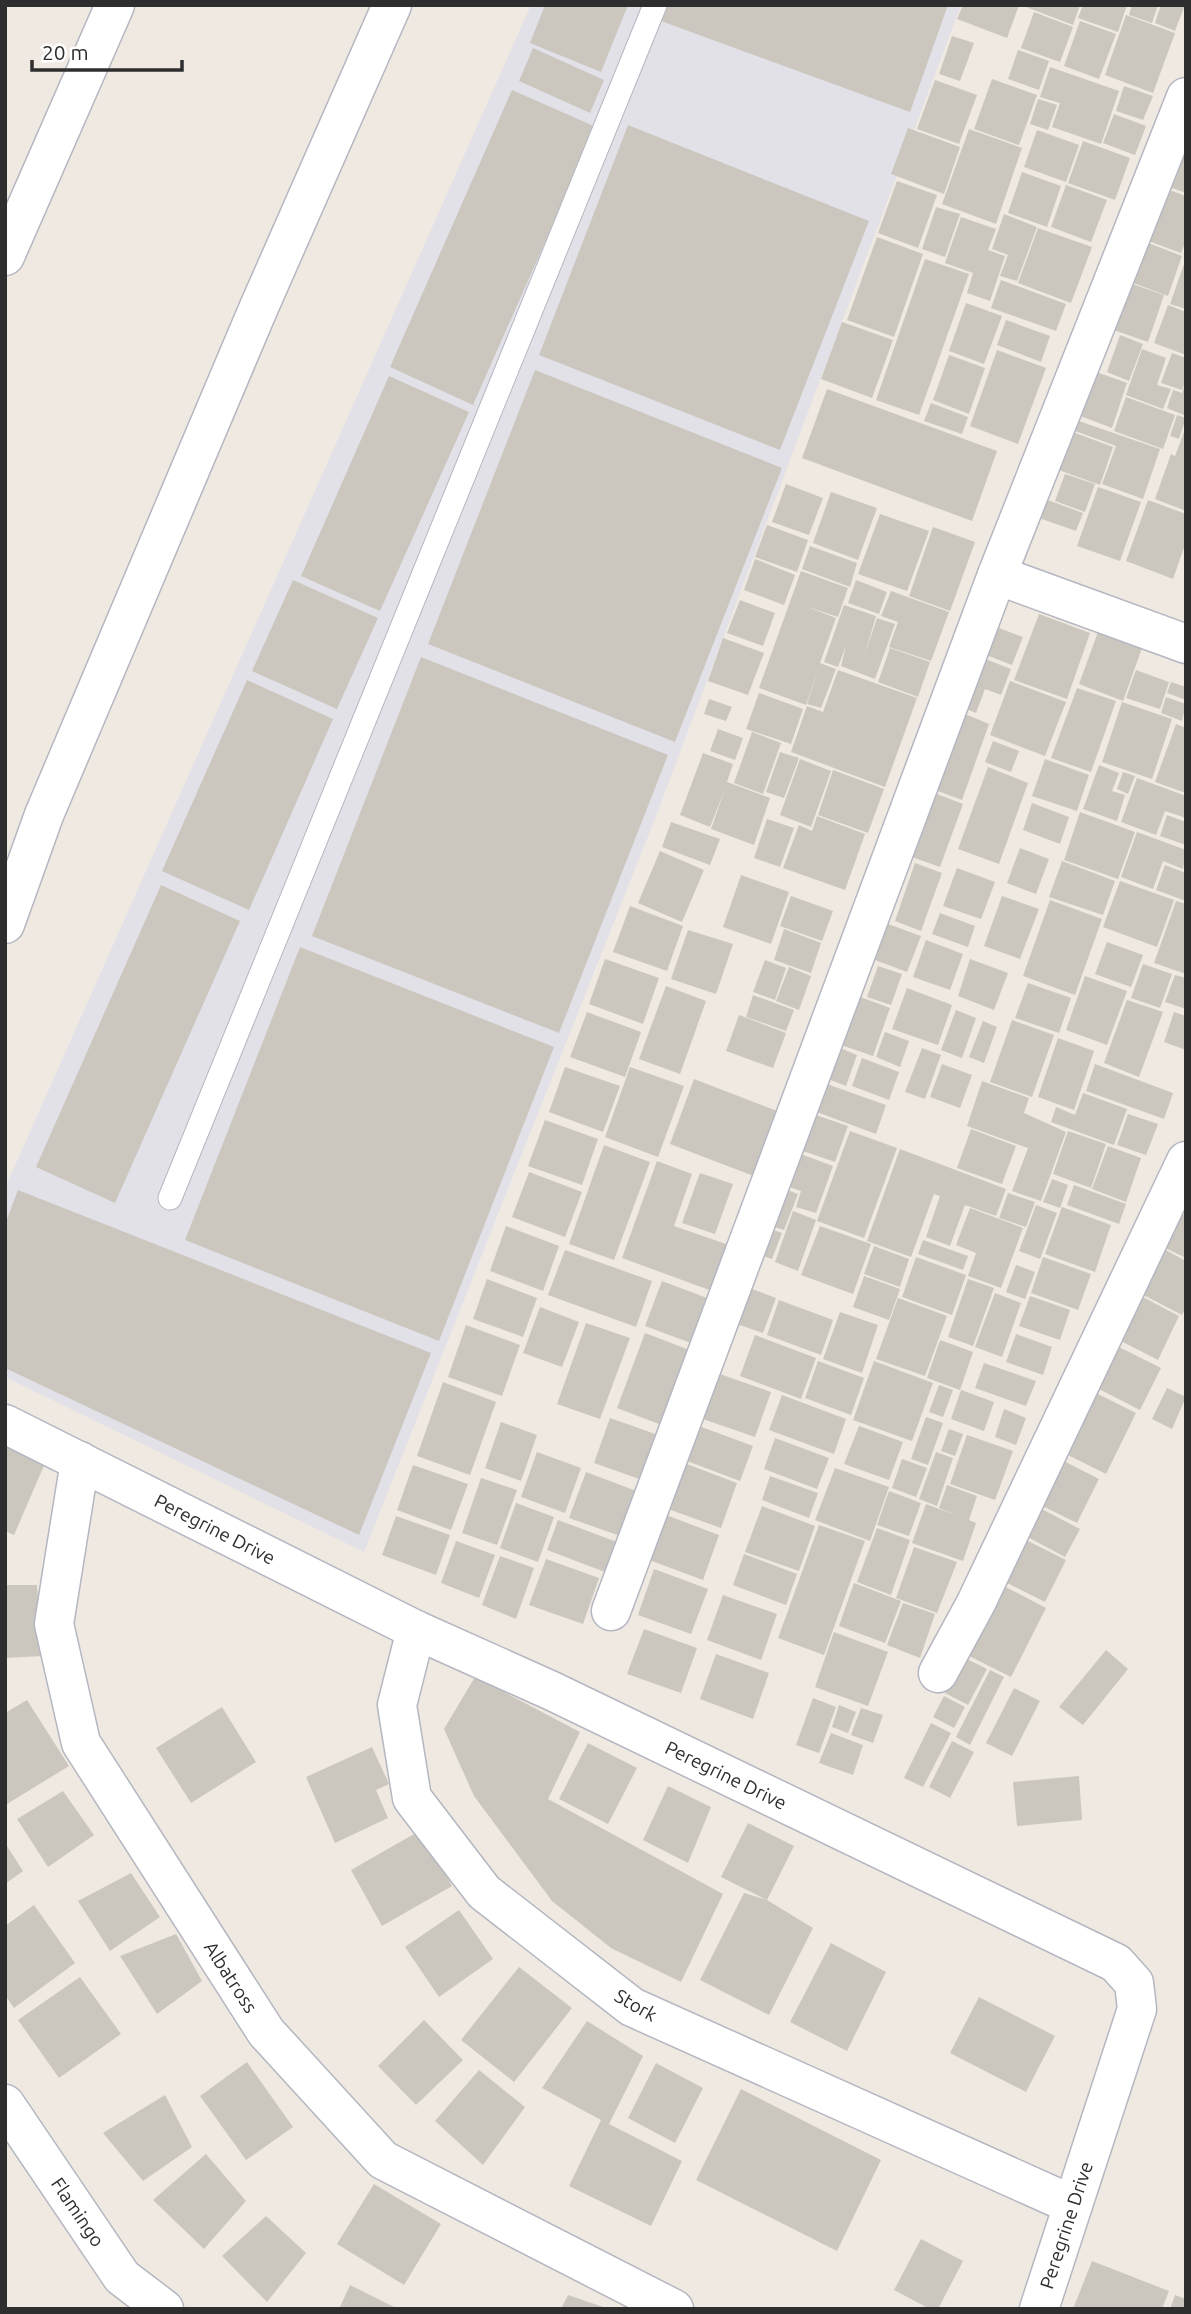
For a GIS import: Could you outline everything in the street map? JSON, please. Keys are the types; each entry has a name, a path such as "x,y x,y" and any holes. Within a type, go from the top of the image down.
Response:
{"street":[{"path":"5,256 115,5"},
{"path":"5,924 55,790 259,307 393,5"},
{"path":"611,1611 997,575 1186,97"},
{"path":"997,575 1186,644"},
{"path":"938,1673 982,1591 1186,1160"},
{"name":"Peregrine Drive","path":"5,1424 416,1630 565,1697 1116,1963 1134,1983 1137,2009 1039,2309"},
{"name":"Albatross","path":"80,1461 54,1624 81,1743 266,2032 383,2160 674,2309"},
{"name":"Stork","path":"416,1630 397,1705 412,1798 484,1892 632,2007 1073,2205"},
{"name":"Flamingo","path":"5,2104 122,2277 164,2309"}],"lane":[{"path":"170,1198 655,5"}],"shaded area":[{"path":"531,5 961,5 658,811 364,1552 5,1377 5,1188"}],"building":[{"path":"545,5 628,5 601,72 530,43"},
{"path":"666,5 948,5 910,112 661,21"},
{"path":"963,5 1019,5 1007,38 957,19"},
{"path":"1021,5 1080,5 1073,25"},
{"path":"1083,5 1127,5 1118,32 1078,18"},
{"path":"1132,5 1158,5 1152,23 1129,15"},
{"path":"1161,5 1185,5 1175,31 1155,23"},
{"path":"1034,12 1073,27 1060,62 1021,48"},
{"path":"1126,15 1175,33 1153,93 1105,75"},
{"path":"1080,21 1116,34 1099,79 1064,66"},
{"path":"952,36 974,43 960,81 939,74"},
{"path":"533,48 604,80 590,113 519,81"},
{"path":"1018,50 1049,61 1039,90 1008,79"},
{"path":"1050,67 1119,91 1101,144 1052,127 1060,103 1040,97"},
{"path":"992,79 1037,95 1019,145 974,129"},
{"path":"935,80 977,95 959,144 917,129"},
{"path":"1124,86 1153,96 1143,120 1116,111"},
{"path":"512,90 596,127 473,405 390,367"},
{"path":"1038,99 1057,105 1048,130 1030,124"},
{"path":"1114,114 1146,126 1135,155 1103,143"},
{"path":"628,125 869,221 780,450 539,355"},
{"path":"1186,126 1186,193 1161,184"},
{"path":"908,128 960,147 944,194 891,174"},
{"path":"969,129 1022,148 996,224 942,204"},
{"path":"1037,130 1079,145 1066,182 1024,167"},
{"path":"1083,141 1130,158 1115,200 1068,183"},
{"path":"1022,172 1061,186 1047,227 1008,213"},
{"path":"897,181 937,195 918,248 878,233"},
{"path":"1066,185 1107,200 1091,242 1051,227"},
{"path":"1161,187 1186,196 1186,241 1181,253 1143,239"},
{"path":"936,207 960,214 945,257 922,249"},
{"path":"1004,214 1037,227 1017,281 1000,276 1008,255 992,249"},
{"path":"961,217 996,229 988,250 1005,256 990,301 967,293 973,273 945,263"},
{"path":"1038,228 1092,247 1071,303 1018,283"},
{"path":"877,237 923,254 894,337 847,320"},
{"path":"1143,241 1182,256 1168,296 1128,281"},
{"path":"925,259 969,274 919,415 876,400"},
{"path":"1186,262 1186,309 1170,304"},
{"path":"1001,280 1066,304 1056,331 991,308"},
{"path":"1121,280 1164,295 1148,342 1105,327"},
{"path":"966,303 1002,316 984,364 949,351"},
{"path":"1168,305 1186,312 1186,355 1154,343"},
{"path":"1006,320 1050,336 1041,362 997,345"},
{"path":"842,322 893,340 872,398 821,379"},
{"path":"1120,335 1143,344 1129,381 1107,372"},
{"path":"1142,349 1166,358 1157,385 1171,389 1163,409 1126,395"},
{"path":"997,350 1046,368 1018,444 970,426"},
{"path":"1172,353 1186,358 1186,379 1182,390 1161,383"},
{"path":"949,355 985,368 969,414 933,400"},
{"path":"535,370 782,468 675,742 428,644"},
{"path":"1091,370 1127,383 1112,428 1075,414"},
{"path":"389,376 469,412 380,611 301,576"},
{"path":"1185,384 1186,416 1167,408 1173,390 1182,393"},
{"path":"827,389 997,451 972,521 802,458"},
{"path":"1126,397 1175,415 1163,449 1114,431"},
{"path":"931,403 968,417 962,434 924,421"},
{"path":"1177,415 1186,418 1179,439 1170,436"},
{"path":"1070,418 1160,449 1143,499 1102,484 1116,446 1067,428"},
{"path":"1185,429 1186,511 1155,499 1171,454 1175,456"},
{"path":"1070,431 1113,447 1100,485 1056,469"},
{"path":"1065,474 1095,484 1085,512 1055,501"},
{"path":"786,484 823,498 809,535 772,522"},
{"path":"1098,487 1141,502 1120,561 1077,546"},
{"path":"831,492 877,508 858,560 813,543"},
{"path":"1045,499 1083,513 1076,531 1039,518"},
{"path":"1148,500 1186,514 1186,542 1173,579 1126,561"},
{"path":"880,514 929,531 907,591 858,574"},
{"path":"767,525 808,540 797,572 755,557"},
{"path":"933,527 975,542 950,611 909,596"},
{"path":"810,546 857,563 850,587 802,569"},
{"path":"755,559 795,575 784,605 744,590"},
{"path":"801,571 848,588 838,617 805,606 836,618 820,663 836,669 821,708 807,704 819,667 806,705 759,688"},
{"path":"293,580 378,618 337,709 252,671"},
{"path":"856,580 887,592 879,614 848,603"},
{"path":"891,591 949,612 931,661 889,647 898,622 881,616"},
{"path":"740,600 775,613 763,646 727,633"},
{"path":"844,605 876,616 865,654 877,618 895,624 875,679 841,666 846,646 838,667 824,662"},
{"path":"1039,614 1090,633 1067,699 1014,680"},
{"path":"1102,621 1146,637 1123,701 1079,684"},
{"path":"991,625 1023,637 1012,665 981,653"},
{"path":"723,638 764,653 748,695 708,681"},
{"path":"890,648 930,662 918,697 878,682"},
{"path":"975,655 1011,669 1001,695 985,689 976,713 957,705"},
{"path":"421,657 668,755 559,1033 312,936"},
{"path":"838,670 917,698 885,787 791,752 807,706 823,712"},
{"path":"1136,670 1169,682 1160,709 1126,698"},
{"path":"247,680 333,719 249,910 162,871"},
{"path":"1010,681 1066,702 1045,756 990,735"},
{"path":"1171,682 1186,687 1186,700 1167,693"},
{"path":"1077,688 1116,701 1091,772 1051,758"},
{"path":"759,693 803,709 791,744 746,729"},
{"path":"1166,697 1186,704 1182,721 1161,713"},
{"path":"709,699 732,707 726,721 704,714"},
{"path":"1122,702 1172,719 1152,779 1102,762"},
{"path":"955,710 989,724 962,800 927,787"},
{"path":"1176,724 1186,728 1186,793 1155,782"},
{"path":"718,729 743,738 735,760 710,751"},
{"path":"752,732 781,743 763,794 734,783"},
{"path":"993,741 1019,751 1011,772 985,762"},
{"path":"780,752 799,758 784,798 766,792"},
{"path":"703,753 733,764 727,782 770,798 754,845 711,829 725,789 710,827 680,815"},
{"path":"800,759 831,771 811,827 780,815"},
{"path":"1045,759 1089,775 1077,811 1032,796"},
{"path":"1099,765 1119,773 1112,791 1125,795 1117,821 1083,809"},
{"path":"988,767 1028,783 999,864 958,849"},
{"path":"833,770 884,789 868,833 818,815"},
{"path":"1123,772 1135,776 1128,794 1117,789"},
{"path":"1137,778 1186,796 1186,818 1165,811 1156,835 1121,822"},
{"path":"924,789 963,804 940,867 901,853"},
{"path":"1032,803 1069,817 1060,844 1023,830"},
{"path":"1080,812 1135,832 1118,879 1064,860"},
{"path":"1167,815 1186,822 1186,845 1160,836"},
{"path":"817,816 865,834 845,890 783,868 799,825 812,831"},
{"path":"767,819 794,828 780,867 754,858"},
{"path":"671,822 720,839 710,865 662,847"},
{"path":"1137,832 1186,850 1183,869 1163,861 1153,889 1121,877"},
{"path":"1020,848 1049,859 1036,894 1007,883"},
{"path":"660,851 704,870 682,922 638,903"},
{"path":"1062,861 1115,881 1103,915 1049,897"},
{"path":"915,863 942,873 921,931 895,921"},
{"path":"1165,865 1186,873 1186,901 1156,890"},
{"path":"957,868 995,882 981,919 943,906"},
{"path":"741,875 789,892 771,944 723,927"},
{"path":"1120,881 1174,900 1157,947 1103,927"},
{"path":"161,885 240,921 115,1203 36,1167"},
{"path":"791,896 833,911 822,941 780,926"},
{"path":"1002,896 1039,909 1020,959 984,946"},
{"path":"1050,900 1102,919 1075,995 1023,976"},
{"path":"1176,901 1186,904 1186,974 1154,963"},
{"path":"630,906 683,926 667,971 613,952"},
{"path":"940,913 975,926 968,947 932,934"},
{"path":"888,924 921,936 907,972 875,960"},
{"path":"784,929 821,943 811,973 774,960"},
{"path":"688,930 733,944 716,994 671,979"},
{"path":"926,940 963,954 950,990 913,977"},
{"path":"1107,942 1143,955 1131,987 1095,974"},
{"path":"300,947 554,1047 439,1341 185,1240"},
{"path":"605,959 659,978 643,1024 589,1004"},
{"path":"970,959 1008,973 994,1010 958,996"},
{"path":"765,960 786,968 775,1000 753,992"},
{"path":"1143,964 1172,974 1160,1008 1131,998"},
{"path":"878,966 902,974 891,1005 867,997"},
{"path":"789,967 811,976 799,1010 776,1001"},
{"path":"1175,975 1186,978 1186,1009 1165,1002"},
{"path":"1085,976 1127,991 1107,1045 1066,1030"},
{"path":"1028,983 1071,998 1059,1033 1015,1018"},
{"path":"666,986 706,1001 680,1074 639,1059"},
{"path":"907,988 952,1005 938,1045 892,1029"},
{"path":"753,995 794,1010 786,1031 746,1017"},
{"path":"855,995 890,1008 873,1056 838,1044"},
{"path":"1127,1000 1163,1012 1139,1077 1104,1063"},
{"path":"956,1010 976,1018 962,1058 941,1050"},
{"path":"587,1012 641,1032 625,1077 570,1057"},
{"path":"1174,1012 1186,1016 1186,1050 1164,1042"},
{"path":"739,1015 786,1033 773,1068 726,1051"},
{"path":"1012,1020 1054,1035 1032,1097 990,1082"},
{"path":"983,1021 997,1027 984,1063 969,1057"},
{"path":"885,1032 909,1041 900,1067 876,1057"},
{"path":"1058,1038 1094,1051 1074,1110 1038,1097"},
{"path":"840,1048 857,1055 846,1086 828,1079"},
{"path":"922,1048 941,1055 925,1099 905,1092"},
{"path":"862,1058 899,1072 889,1100 852,1086"},
{"path":"942,1064 972,1075 960,1108 930,1097"},
{"path":"1095,1064 1173,1093 1164,1119 1086,1091"},
{"path":"565,1067 620,1086 603,1132 549,1112"},
{"path":"630,1067 684,1086 658,1157 605,1137"},
{"path":"694,1079 785,1114 759,1178 670,1144"},
{"path":"982,1081 1029,1098 1024,1113 1066,1132 1041,1201 1012,1191 1028,1148 967,1126"},
{"path":"824,1083 886,1105 876,1134 814,1111"},
{"path":"1083,1093 1127,1109 1114,1145 1051,1122 1056,1107 1075,1115"},
{"path":"813,1114 848,1126 835,1162 800,1150"},
{"path":"1128,1114 1158,1124 1146,1155 1117,1145"},
{"path":"545,1120 598,1139 582,1185 528,1166"},
{"path":"971,1129 1016,1146 1002,1184 957,1168"},
{"path":"850,1131 897,1148 864,1238 817,1221"},
{"path":"1068,1131 1106,1144 1091,1188 1053,1174"},
{"path":"604,1145 650,1162 614,1260 569,1244"},
{"path":"1108,1146 1141,1158 1126,1202 1092,1189"},
{"path":"900,1149 1006,1189 996,1216 965,1205 950,1246 926,1237 940,1196 934,1194 911,1257 867,1241"},
{"path":"790,1150 833,1166 816,1213 796,1207 801,1191 777,1183"},
{"path":"657,1161 692,1174 674,1226 729,1245 712,1291 622,1258"},
{"path":"529,1172 582,1192 565,1237 512,1217"},
{"path":"700,1173 733,1184 715,1234 682,1223"},
{"path":"1052,1179 1068,1185 1060,1208 1043,1202"},
{"path":"773,1185 798,1194 784,1230 760,1222"},
{"path":"1074,1185 1126,1204 1119,1224 1067,1205"},
{"path":"18,1190 431,1353 359,1535 5,1368 5,1224"},
{"path":"1008,1193 1035,1202 1026,1227 999,1218"},
{"path":"1036,1205 1057,1213 1040,1259 1019,1251"},
{"path":"1062,1207 1111,1225 1095,1272 1045,1254"},
{"path":"970,1208 1023,1228 1001,1288 968,1276 976,1253 956,1245"},
{"path":"793,1211 816,1220 798,1271 775,1262"},
{"path":"1179,1213 1186,1216 1186,1258 1163,1247"},
{"path":"758,1225 782,1233 772,1259 748,1251"},
{"path":"506,1226 559,1246 543,1291 490,1271"},
{"path":"820,1226 871,1244 853,1294 801,1275"},
{"path":"923,1240 968,1256 963,1270 918,1254"},
{"path":"1156,1245 1186,1261 1186,1307 1182,1315 1134,1290"},
{"path":"874,1246 909,1259 900,1287 864,1274"},
{"path":"565,1250 652,1281 636,1327 548,1295"},
{"path":"916,1257 966,1275 952,1315 902,1297"},
{"path":"1043,1257 1091,1274 1078,1310 1031,1293"},
{"path":"1016,1265 1035,1272 1025,1299 1006,1292"},
{"path":"864,1276 900,1289 889,1320 853,1307"},
{"path":"487,1279 537,1298 523,1337 473,1319"},
{"path":"968,1279 994,1288 973,1346 948,1337"},
{"path":"662,1281 715,1301 699,1346 645,1326"},
{"path":"747,1287 776,1298 763,1333 734,1323"},
{"path":"995,1293 1021,1303 1002,1357 975,1347"},
{"path":"1137,1294 1179,1316 1158,1360 1115,1338"},
{"path":"1030,1296 1070,1310 1060,1340 1019,1326"},
{"path":"898,1298 947,1316 925,1376 876,1359"},
{"path":"779,1300 833,1320 821,1355 767,1335"},
{"path":"540,1307 579,1322 562,1367 523,1353"},
{"path":"840,1312 878,1325 862,1373 823,1359"},
{"path":"586,1323 630,1338 600,1419 557,1404"},
{"path":"466,1325 520,1345 502,1396 448,1377"},
{"path":"645,1333 692,1351 664,1426 617,1408"},
{"path":"1016,1334 1052,1347 1043,1375 1006,1362"},
{"path":"755,1335 816,1358 801,1399 740,1376"},
{"path":"940,1340 973,1352 960,1390 927,1378"},
{"path":"1117,1346 1161,1368 1140,1410 1095,1387"},
{"path":"818,1361 864,1378 851,1415 805,1398"},
{"path":"874,1361 933,1383 912,1441 853,1420"},
{"path":"984,1363 1036,1381 1026,1406 975,1388"},
{"path":"717,1373 771,1392 755,1437 700,1418"},
{"path":"443,1382 496,1402 470,1475 417,1456"},
{"path":"939,1385 953,1390 943,1417 929,1412"},
{"path":"1167,1388 1186,1397 1172,1429 1152,1419"},
{"path":"961,1390 994,1402 984,1431 951,1419"},
{"path":"1092,1391 1136,1413 1106,1474 1062,1452"},
{"path":"782,1395 846,1419 834,1454 769,1430"},
{"path":"1004,1409 1026,1418 1016,1445 995,1437"},
{"path":"926,1417 943,1423 928,1465 911,1459"},
{"path":"610,1418 661,1436 645,1481 594,1463"},
{"path":"501,1422 537,1435 521,1481 485,1468"},
{"path":"699,1426 753,1446 740,1481 687,1461"},
{"path":"859,1426 903,1442 889,1480 844,1464"},
{"path":"949,1429 963,1434 955,1456 941,1451"},
{"path":"967,1435 1013,1451 995,1500 950,1484"},
{"path":"775,1438 829,1458 817,1489 764,1469"},
{"path":"5,1443 46,1461 14,1535 5,1531"},
{"path":"537,1452 581,1468 565,1513 521,1497"},
{"path":"936,1452 953,1458 937,1506 919,1499"},
{"path":"1058,1458 1099,1479 1077,1523 1036,1503"},
{"path":"902,1459 927,1468 916,1497 892,1488"},
{"path":"684,1463 737,1483 721,1528 668,1509"},
{"path":"413,1465 468,1484 451,1530 397,1510"},
{"path":"835,1468 889,1487 870,1541 815,1520"},
{"path":"586,1472 639,1492 623,1537 569,1518"},
{"path":"770,1476 818,1493 809,1518 762,1500"},
{"path":"481,1478 517,1490 497,1545 462,1533"},
{"path":"947,1485 977,1496 969,1520 976,1523 963,1561 912,1543 926,1504 958,1516 939,1508"},
{"path":"889,1491 921,1503 909,1536 877,1525"},
{"path":"516,1503 554,1517 538,1562 500,1548"},
{"path":"762,1506 815,1526 799,1571 745,1552"},
{"path":"1038,1507 1080,1529 1065,1557 1024,1535"},
{"path":"666,1515 719,1535 703,1580 649,1560"},
{"path":"396,1516 450,1535 436,1575 382,1555"},
{"path":"558,1520 617,1542 605,1572 547,1550"},
{"path":"819,1525 865,1541 824,1655 778,1638"},
{"path":"877,1528 910,1540 891,1595 857,1582"},
{"path":"1022,1538 1066,1560 1045,1602 1001,1580"},
{"path":"456,1541 495,1555 479,1598 441,1583"},
{"path":"914,1547 957,1562 937,1613 896,1598"},
{"path":"744,1554 797,1574 786,1605 733,1585"},
{"path":"500,1556 534,1568 516,1619 482,1605"},
{"path":"546,1559 599,1578 583,1624 529,1605"},
{"path":"654,1569 708,1589 691,1634 638,1615"},
{"path":"854,1583 901,1601 885,1643 839,1626"},
{"path":"1000,1584 1046,1608 1011,1677 965,1654"},
{"path":"5,1585 37,1585 42,1656 5,1658"},
{"path":"723,1595 777,1614 761,1660 707,1640"},
{"path":"903,1603 935,1614 920,1658 887,1645"},
{"path":"644,1629 697,1648 681,1693 627,1674"},
{"path":"834,1632 888,1652 868,1706 815,1687"},
{"path":"1106,1650 1128,1669 1083,1725 1059,1707"},
{"path":"716,1654 769,1673 753,1719 700,1699"},
{"path":"963,1657 987,1669 968,1705 945,1693"},
{"path":"990,1670 1004,1677 970,1745 956,1737"},
{"path":"475,1677 580,1732 548,1799 723,1894 681,1982 611,1948 552,1901 474,1796 444,1729"},
{"path":"1014,1688 1040,1701 1012,1756 986,1743"},
{"path":"944,1696 965,1707 954,1728 933,1717"},
{"path":"813,1698 836,1707 819,1753 796,1745"},
{"path":"27,1700 69,1766 7,1804 5,1713"},
{"path":"839,1705 856,1712 848,1733 832,1727"},
{"path":"222,1707 256,1762 191,1803 156,1748"},
{"path":"861,1708 883,1715 873,1743 851,1735"},
{"path":"931,1723 951,1733 923,1787 904,1778"},
{"path":"831,1733 863,1745 853,1775 819,1763"},
{"path":"952,1741 974,1752 950,1798 929,1787"},
{"path":"588,1743 637,1768 608,1824 559,1799"},
{"path":"372,1747 389,1784 376,1790 388,1818 335,1843 306,1777"},
{"path":"1079,1776 1082,1820 1017,1826 1013,1782"},
{"path":"668,1786 711,1807 688,1863 643,1840"},
{"path":"63,1791 94,1835 48,1867 17,1819"},
{"path":"748,1823 794,1846 767,1900 721,1877"},
{"path":"421,1830 452,1886 382,1926 351,1870"},
{"path":"5,1843 23,1871 5,1884"},
{"path":"131,1873 160,1917 110,1951 78,1901"},
{"path":"744,1893 767,1900 813,1928 769,2015 700,1980"},
{"path":"34,1905 75,1963 14,2008 5,1995 5,1926"},
{"path":"459,1910 493,1959 439,1997 405,1947"},
{"path":"176,1934 202,1981 157,2014 120,1956"},
{"path":"831,1943 886,1972 847,2051 790,2022"},
{"path":"519,1967 572,2008 514,2082 461,2040"},
{"path":"80,1977 121,2034 59,2078 18,2020"},
{"path":"979,1997 1055,2036 1026,2092 950,2053"},
{"path":"424,2020 463,2060 416,2105 378,2066"},
{"path":"587,2021 643,2056 609,2124 682,2161 651,2226 569,2186 601,2120 542,2088"},
{"path":"247,2062 293,2127 246,2160 200,2096"},
{"path":"656,2063 703,2088 675,2143 628,2118"},
{"path":"479,2070 525,2107 483,2165 435,2121"},
{"path":"741,2089 881,2160 837,2251 696,2180"},
{"path":"165,2095 192,2147 143,2181 103,2133"},
{"path":"206,2154 246,2201 204,2249 153,2200"},
{"path":"374,2184 441,2224 404,2285 337,2244"},
{"path":"266,2216 306,2253 267,2302 222,2256"},
{"path":"921,2239 963,2261 938,2309 930,2309 894,2290"},
{"path":"1092,2261 1169,2291 1162,2309 1073,2309"},
{"path":"350,2285 398,2309 339,2309"},
{"path":"568,2295 606,2308 606,2309 561,2309"},
{"path":"1175,2295 1186,2299 1186,2309 1170,2309"}]}
